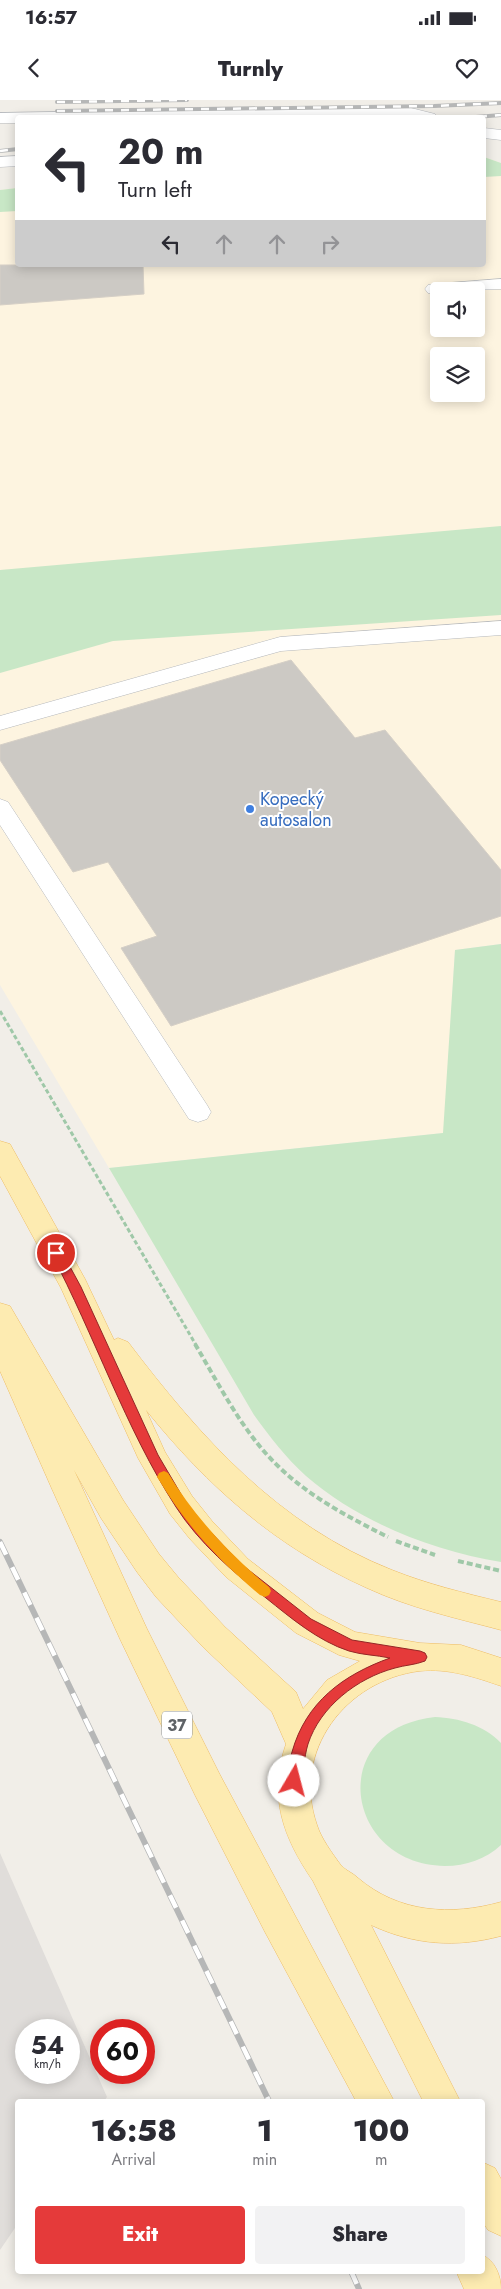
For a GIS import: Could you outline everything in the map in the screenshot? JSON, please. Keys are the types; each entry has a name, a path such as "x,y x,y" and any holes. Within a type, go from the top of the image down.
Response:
{"main road":[{"path":"0,1151 75,1287 153,1458 181,1505 201,1530 237,1568 307,1623 350,1645 420,1657 450,1658 478,1663 501,1672"},
{"path":"75,1287 167,1416 217,1471 252,1503 292,1533 323,1552 378,1579 425,1597 501,1616"},
{"path":"0,1314 112,1509 148,1563 167,1587 214,1637 284,1702 302,1743"},
{"name":"37","path":"0,1338 117,1599 185,1740 245,1858 375,2099"},
{"path":"420,1657 394,1662 378,1668 347,1684 328,1700 318,1713 302,1743 295,1768 294,1786 299,1821 309,1847 325,1870 441,2099"},
{"path":"325,1870 350,1895 380,1913 414,1924 450,1928 485,1924 501,1919"},
{"path":"485,2187 501,2217"},
{"path":"477,2274 486,2289"}],"lane":[{"path":"181,115 390,111 412,115"},
{"path":"0,118 15,118"},
{"path":"486,133 501,135"},
{"path":"0,162 15,161"},
{"path":"485,285 501,284"},
{"path":"0,723 280,644 501,628"},
{"path":"0,807 198,1112"}],"path":[{"path":"0,1011 230,1403 249,1432 280,1467 326,1502 355,1520 395,1540 444,1558"},
{"path":"452,1560 501,1571"}],"shaded area":[{"path":"486,158 501,163 501,944 455,950 444,1133 109,1168 0,985 0,190 15,188 15,267 486,267"},
{"path":"0,1853 73,2019 15,2019 15,2084 80,2084 80,2035 90,2058 90,2084 101,2084 107,2097 106,2099 15,2099 15,2228 0,2250"}],"green space":[{"path":"486,158 501,163 501,176 486,177"},
{"path":"15,188 15,211 0,212 0,190"},
{"path":"501,526 501,615 113,641 0,673 0,570"},
{"path":"501,944 501,1562 475,1557 423,1542 373,1521 327,1492 299,1469 278,1447 254,1415 109,1168 443,1133 455,950"},
{"path":"435,1717 462,1721 479,1727 501,1743 501,1845 482,1858 460,1865 445,1866 411,1860 386,1844 369,1822 361,1796 363,1769 376,1745 399,1727"}],"building":[{"path":"0,265 15,265 15,267 143,267 144,294 0,305"},
{"path":"291,660 355,738 385,730 501,870 501,916 171,1026 121,948 157,936 108,862 73,872 0,760 0,745"}],"railway":[{"path":"57,102 187,100"},
{"path":"57,111 434,106 501,103"},
{"path":"486,116 501,115"},
{"path":"0,151 15,149"},
{"path":"0,1542 268,2099"},
{"path":"352,2274 359,2289"}],"slow traffic":[{"path":"164,1477 181,1505 201,1530 237,1568 265,1591"}],"place":[{"name":"Kopecký autosalon","path":"250,809"}],"route":[{"path":"56,1253 75,1287 153,1458 181,1505 201,1530 237,1568 307,1623 350,1645 420,1657 394,1662 370,1671 347,1684 328,1700 312,1720 302,1743 295,1768 294,1781"}]}
